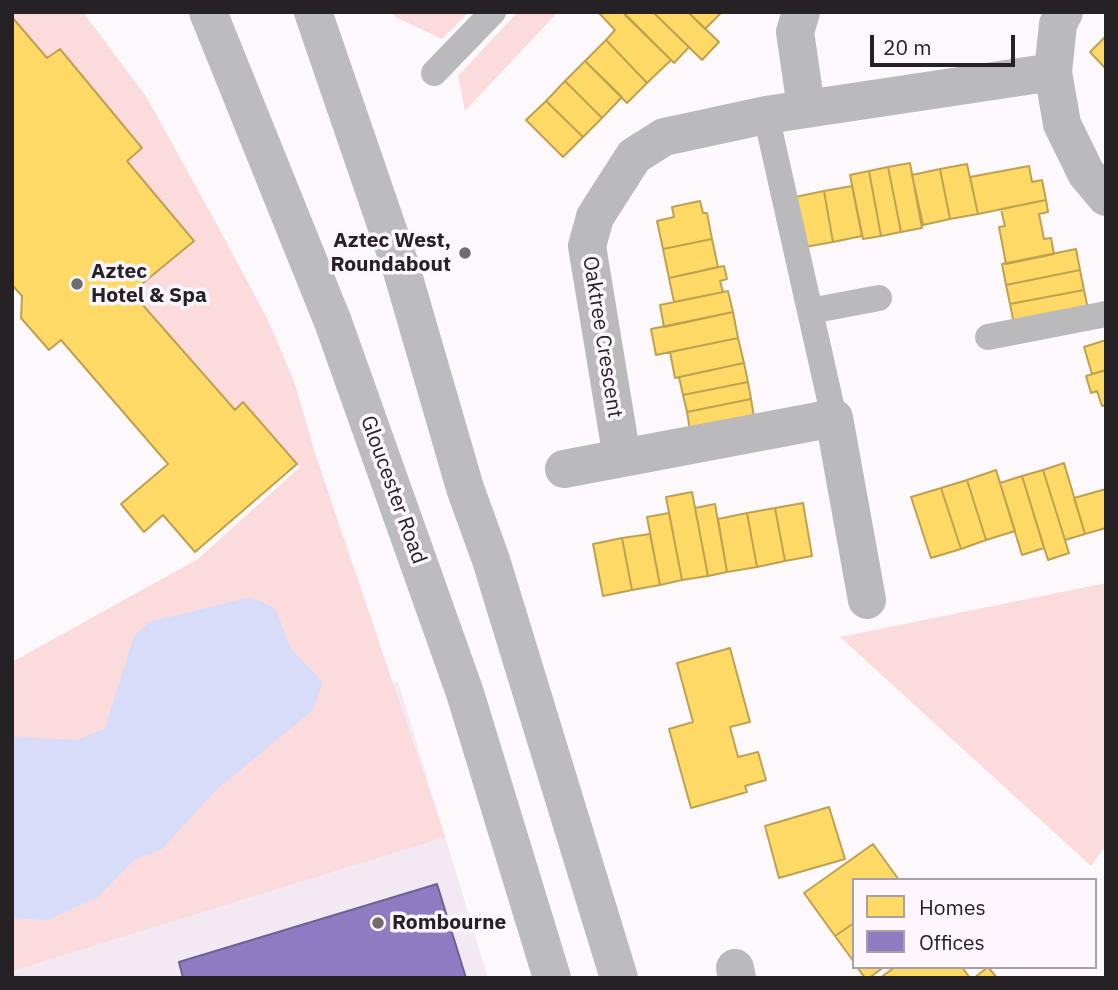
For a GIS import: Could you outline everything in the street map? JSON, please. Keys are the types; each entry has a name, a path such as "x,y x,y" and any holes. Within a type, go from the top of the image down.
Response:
{"main road":[{"name":"Gloucester Road","path":"208,12 333,322 461,680 552,978"},
{"path":"314,14 402,271 465,488 491,560 619,978"}],"street":[{"path":"801,12 795,32 806,107"},
{"path":"1064,12 1058,24 1053,72 1062,124 1086,173 1106,197"},
{"name":"Oaktree Crescent","path":"622,458 587,246 595,217 634,156 664,137 766,115 1053,72"},
{"path":"564,469 834,418 867,600"}],"lane":[{"path":"434,73 493,12"},
{"path":"766,115 834,418"},
{"path":"810,311 879,298"},
{"path":"988,337 1106,314"}],"shaded area":[{"path":"12,12 83,12 147,98 269,322 295,384 315,453 445,837 12,971 12,662 198,559 300,467 244,402 235,410 141,303 143,283 193,241 127,161 142,147 60,49 47,58 12,17"},
{"path":"393,12 469,12 442,39 395,17"},
{"path":"518,12 558,12 465,111 458,76"},
{"path":"1106,583 1106,845 1091,866 840,637"},
{"path":"398,682 488,978 12,978 12,774"}],"water":[{"path":"251,597 275,608 291,649 323,682 313,710 215,791 162,849 134,860 98,897 48,920 12,918 12,737 78,740 105,728 134,636 149,622"}],"building: Homes":[{"path":"623,12 671,60 647,83 606,40 615,30 599,13"},
{"path":"628,12 653,12 689,47 674,63 625,15"},
{"path":"653,12 688,12 719,42 702,60"},
{"path":"688,12 719,12 720,14 705,29"},
{"name":"Aztec Hotel & Spa","path":"12,17 47,58 60,49 142,148 127,161 194,241 143,283 141,303 235,410 243,402 297,464 195,552 163,515 144,532 121,504 168,464 61,340 49,350 21,318 22,296 12,285"},
{"path":"1106,36 1106,69 1090,52"},
{"path":"606,40 647,83 627,103 585,61"},
{"path":"585,61 622,97 602,118 565,81"},
{"path":"565,81 602,118 583,137 546,101"},
{"path":"546,101 583,137 563,157 526,120"},
{"path":"910,163 922,228 901,232 888,167"},
{"path":"967,164 978,214 950,219 940,169"},
{"path":"1029,166 1032,182 1042,180 1046,200 978,214 970,177"},
{"path":"888,167 901,232 881,236 869,171"},
{"path":"940,169 950,219 923,225 912,175"},
{"path":"869,171 881,236 863,239 850,175"},
{"path":"852,186 862,236 833,242 824,191"},
{"path":"824,191 833,242 805,247 795,197"},
{"path":"1046,200 1048,212 1039,214 1044,239 1051,238 1054,254 1006,264 999,227 1005,226 1001,209"},
{"path":"700,201 703,213 707,213 712,239 663,249 657,221 674,217 672,207"},
{"path":"712,239 718,267 669,278 663,249"},
{"path":"1076,249 1080,270 1006,285 1002,264"},
{"path":"724,266 727,279 720,281 723,292 674,302 669,278"},
{"path":"1080,270 1084,290 1010,304 1006,285"},
{"path":"1084,290 1088,309 1014,324 1010,304"},
{"path":"728,291 733,312 664,327 660,305"},
{"path":"733,312 738,338 656,355 651,329"},
{"path":"738,338 744,363 675,378 670,352"},
{"path":"1106,340 1106,370 1092,374 1084,347"},
{"path":"744,363 748,382 683,395 679,377"},
{"path":"1106,370 1106,405 1102,406 1097,391 1091,393 1086,376"},
{"path":"748,382 751,399 687,412 683,395"},
{"path":"751,399 754,417 690,430 687,412"},
{"path":"1064,463 1085,534 1065,540 1043,470"},
{"path":"996,470 1015,531 986,540 967,480"},
{"path":"1043,470 1069,553 1048,560 1022,476"},
{"path":"1022,476 1044,548 1022,555 1000,483"},
{"path":"967,480 986,540 961,549 941,488"},
{"path":"941,488 961,549 931,558 911,497"},
{"path":"1106,489 1106,528 1085,534 1074,498"},
{"path":"692,492 708,576 682,580 666,497"},
{"path":"803,503 812,556 785,561 775,508"},
{"path":"715,504 727,572 708,576 695,508"},
{"path":"775,508 785,561 757,567 747,513"},
{"path":"669,513 682,580 660,585 647,517"},
{"path":"747,513 757,567 727,572 718,519"},
{"path":"650,534 660,585 632,590 622,538"},
{"path":"622,538 632,590 603,596 593,544"},
{"path":"730,648 750,722 730,727 738,757 758,752 766,780 745,786 747,792 691,808 669,729 693,722 677,663"},
{"path":"829,807 845,859 779,878 765,826"},
{"path":"873,844 898,878 852,878 852,924 835,936 804,893"},
{"path":"852,924 852,959 835,936"},
{"path":"858,969 881,969 869,978 865,978"},
{"path":"892,969 963,969 970,978 880,978"},
{"path":"990,969 997,978 974,978"}],"building: Offices":[{"name":"Rombourne","path":"437,884 466,978 183,978 179,962"}],"place":[{"name":"Aztec West, Roundabout","path":"465,253"},
{"name":"Aztec Hotel & Spa","path":"77,284"},
{"name":"Rombourne","path":"378,923"}]}
